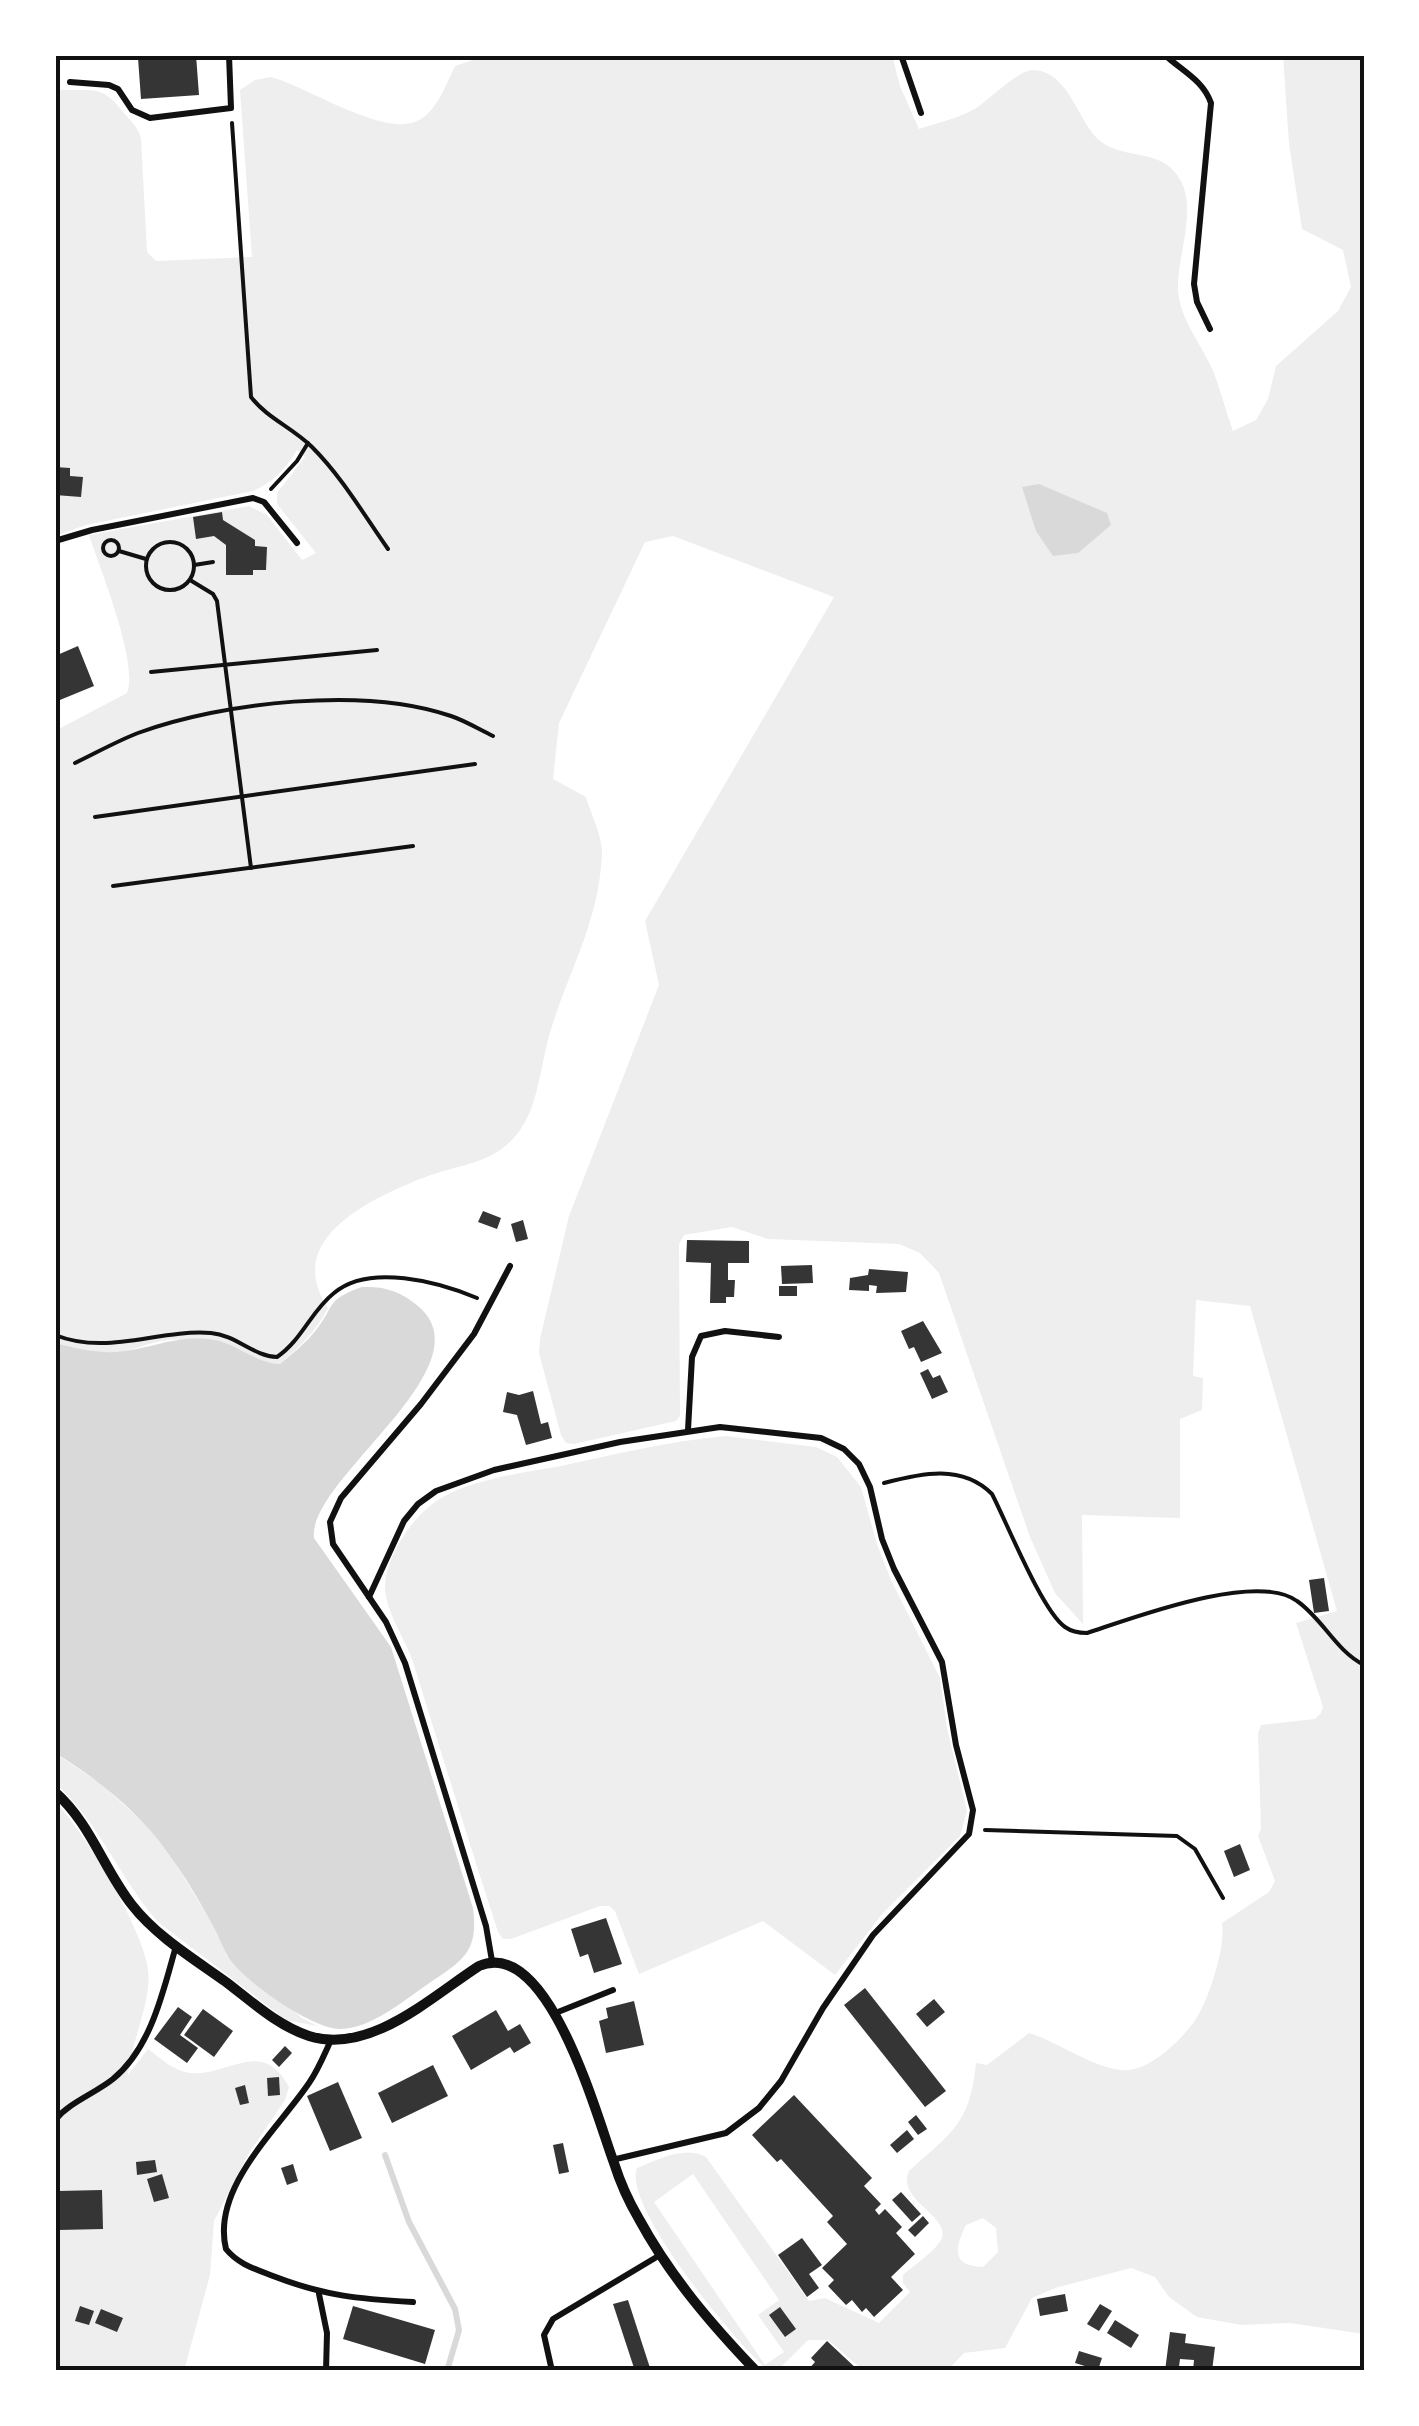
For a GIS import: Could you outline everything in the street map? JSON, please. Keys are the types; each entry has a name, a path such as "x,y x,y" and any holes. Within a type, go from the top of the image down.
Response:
{"street":[{"path":"55,1792 94,1838 131,1904 176,1945 282,2023 307,2035 351,2039 374,2031 492,1960 516,1968 528,1978 583,2068 612,2160 660,2254 716,2329 756,2371"}],"lane":[{"path":"70,82 109,84 118,89 132,110 150,118 231,108 230,55"},
{"path":"901,55 921,113"},
{"path":"1165,55 1197,80 1211,103 1194,284 1197,302 1210,330"},
{"path":"55,542 83,532 241,499 264,502 298,543"},
{"path":"492,1960 486,1926 405,1663 396,1640 329,1534 334,1509 458,1356 492,1304 510,1266"},
{"path":"688,1430 692,1357 701,1336 725,1331 779,1336"},
{"path":"369,1597 392,1540 418,1504 436,1490 494,1470 688,1430 720,1427 821,1438 844,1449 859,1464 870,1486 882,1539 894,1569 942,1662 956,1745 973,1810 971,1827 962,1843 865,1946 823,2008 782,2081 759,2108 726,2133 612,2160"},
{"path":"55,2120 129,2065 155,2013 176,1945"},
{"path":"552,2014 613,1990"},
{"path":"331,2040 308,2084 276,2123 232,2194 222,2236 226,2249 244,2264 318,2292 354,2299 413,2302"},
{"path":"552,2371 544,2335 553,2319 660,2254"},
{"path":"318,2292 328,2333 326,2371"}],"path":[{"path":"231,108 251,397 262,411 308,443 329,464 388,549"},
{"path":"259,501 297,461 308,443"},
{"path":"184,546 190,540"},
{"path":"164,542 184,546 194,565 190,580 178,589 163,590 150,581 146,559 156,545 164,542"},
{"path":"119,550 146,559"},
{"path":"194,565 213,562"},
{"path":"190,580 216,596 250,868"},
{"path":"151,672 377,650"},
{"path":"75,763 136,734 187,718 302,700 410,706 452,716 493,736"},
{"path":"95,817 475,764"},
{"path":"113,886 413,846"},
{"path":"55,1336 70,1342 106,1345 173,1334 215,1333 266,1356 277,1356 302,1335 332,1294 348,1284 410,1279 448,1286 492,1304"},
{"path":"870,1486 950,1472 981,1483 992,1494 1048,1605 1062,1626 1075,1633 1088,1633 1198,1600 1273,1590 1302,1604 1335,1644 1364,1665"},
{"path":"971,1827 1026,1834 1177,1836 1195,1849 1223,1898"}],"shaded area":[{"path":"472,55 892,55 900,86 919,129 970,112 1026,72 1044,72 1063,87 1098,139 1119,150 1165,163 1182,183 1187,208 1179,300 1214,373 1233,431 1256,420 1268,399 1276,366 1338,311 1351,287 1343,250 1302,229 1289,144 1283,55 1364,55 1364,2334 1290,2323 1241,2325 1197,2317 1169,2297 1155,2277 1131,2268 1032,2298 1005,2348 964,2353 947,2371 864,2371 828,2340 808,2340 777,2371 769,2371 685,2274 647,2212 637,2187 637,2168 680,2153 706,2157 809,2301 825,2298 879,2323 910,2292 903,2283 903,2275 939,2243 943,2234 934,2217 910,2192 909,2171 964,2114 976,2063 987,2065 1029,2033 1098,2064 1132,2069 1164,2053 1196,2019 1215,1972 1222,1923 1269,1892 1275,1881 1258,1836 1261,1725 1315,1719 1323,1707 1296,1623 1337,1611 1250,1306 1196,1300 1193,1376 1203,1378 1202,1410 1180,1419 1180,1518 1082,1515 1083,1624 1055,1593 1030,1537 939,1273 920,1253 899,1244 768,1239 732,1227 684,1235 679,1244 680,1416 676,1421 574,1444 566,1443 561,1435 539,1353 540,1339 569,1216 659,985 645,921 834,597 673,536 645,542 559,723 553,779 586,797 602,855 595,904 549,1036 527,1118 511,1141 492,1155 406,1185 340,1224 325,1241 316,1261 317,1283 328,1308 313,1332 294,1351 280,1364 180,1340 110,1352 55,1343 55,731 127,693 129,679 123,639 89,535 249,506 267,515 302,560 316,553 277,504 277,493 305,457 297,450 278,474 253,491 86,525 55,536 55,85 60,90 103,93 138,130 147,252 156,261 252,257 240,90 255,80 271,77 369,118 407,124 421,119 433,108 455,66 473,60","holes":["693,2174 779,2300 758,2315 784,2352 765,2365 654,2202","983,2218 996,2228 998,2252 983,2267 973,2266 958,2255 959,2242 966,2225"]},
{"path":"1039,484 1107,513 1111,525 1078,553 1053,556 1036,531 1022,487"},
{"path":"362,1287 392,1290 418,1306 434,1331 431,1359 415,1390 337,1486 319,1514 314,1538 391,1647 473,1908 474,1923 470,1946 459,1962 376,2019 341,2029 297,2013 237,1968 157,1838 117,1797 55,1753 55,1343 116,1352 185,1339 208,1339 280,1364 312,1335 336,1300"},
{"path":"726,1436 816,1447 837,1457 861,1487 891,1580 940,1678 947,1728 967,1811 960,1836 882,1914 835,1975 763,1921 639,1974 615,1911 609,1906 503,1939 413,1662 386,1598 386,1576 394,1553 407,1531 433,1503 471,1485 643,1448"},
{"path":"55,1753 101,1784 146,1825 169,1853 213,1925 227,1956 317,2026 286,2020 158,1922 84,1815 55,1783"},
{"path":"55,1802 81,1834 110,1881 144,1951 147,1995 128,2075 148,2049 173,2067 190,2073 256,2061 279,2072 289,2087 214,2221 210,2275 184,2371 55,2371"}],"building":[{"path":"196,55 199,95 141,99 138,58"},
{"path":"55,467 70,468 70,476 83,477 81,497 55,495"},
{"path":"222,512 223,520 255,540 255,546 267,547 266,570 253,570 253,575 226,575 226,545 214,536 196,539 193,517"},
{"path":"78,646 94,686 55,702 55,656"},
{"path":"483,1211 501,1218 497,1229 478,1222"},
{"path":"523,1220 528,1239 516,1242 511,1224"},
{"path":"687,1240 749,1241 749,1263 728,1263 728,1280 735,1280 734,1297 726,1297 726,1303 710,1303 711,1263 686,1262"},
{"path":"812,1265 813,1283 782,1284 781,1266"},
{"path":"869,1269 908,1272 906,1292 876,1293 877,1286 869,1285 869,1291 849,1290 850,1278 868,1275"},
{"path":"779,1286 797,1286 797,1296 779,1296"},
{"path":"923,1321 942,1353 921,1362 914,1347 909,1349 901,1331"},
{"path":"928,1369 933,1378 940,1375 948,1392 932,1399 920,1373"},
{"path":"533,1391 541,1424 548,1422 552,1438 526,1445 517,1415 503,1412 507,1392 519,1395"},
{"path":"1324,1578 1329,1611 1314,1613 1309,1580"},
{"path":"1240,1844 1250,1870 1234,1877 1224,1851"},
{"path":"606,1918 622,1964 594,1973 588,1954 580,1957 571,1929"},
{"path":"865,1988 946,2091 925,2107 844,2005"},
{"path":"934,1999 945,2012 927,2027 916,2014"},
{"path":"634,2001 644,2045 606,2053 599,2021 608,2018 606,2008"},
{"path":"178,2007 192,2017 180,2035 198,2048 187,2063 154,2039"},
{"path":"203,2009 233,2031 214,2057 184,2035"},
{"path":"496,2010 508,2031 520,2024 531,2043 514,2053 510,2047 471,2070 452,2036"},
{"path":"285,2046 292,2053 279,2067 272,2060"},
{"path":"433,2065 448,2096 392,2123 378,2093"},
{"path":"279,2077 280,2095 268,2096 267,2078"},
{"path":"338,2082 362,2138 330,2151 307,2096"},
{"path":"245,2085 249,2103 240,2105 235,2088"},
{"path":"794,2095 872,2178 864,2186 881,2204 875,2210 879,2215 885,2209 902,2227 896,2233 915,2254 891,2277 903,2290 874,2317 866,2308 862,2312 852,2300 846,2305 828,2286 834,2280 822,2268 847,2244 827,2222 833,2216 781,2159 777,2162 752,2135"},
{"path":"916,2115 927,2129 918,2135 908,2122"},
{"path":"907,2130 914,2139 897,2153 890,2145"},
{"path":"563,2143 569,2172 559,2174 553,2145"},
{"path":"155,2160 157,2172 137,2175 136,2162"},
{"path":"293,2164 298,2181 287,2185 281,2168"},
{"path":"162,2174 169,2198 154,2202 147,2179"},
{"path":"102,2190 103,2229 59,2230 58,2191"},
{"path":"901,2192 921,2214 912,2222 892,2200"},
{"path":"923,2216 929,2223 915,2237 908,2230"},
{"path":"802,2238 822,2265 809,2274 819,2288 807,2297 778,2255"},
{"path":"1065,2294 1068,2311 1040,2316 1037,2299"},
{"path":"628,2300 651,2371 635,2371 613,2304"},
{"path":"1100,2304 1112,2311 1099,2331 1087,2324"},
{"path":"80,2306 94,2311 89,2325 75,2321"},
{"path":"353,2306 435,2330 425,2364 343,2339"},
{"path":"780,2307 796,2329 785,2337 769,2315"},
{"path":"101,2309 123,2318 117,2332 95,2323"},
{"path":"1115,2320 1139,2335 1131,2348 1107,2333"},
{"path":"1170,2332 1186,2334 1185,2343 1215,2347 1212,2371 1193,2371 1194,2360 1180,2359 1179,2367 1189,2371 1165,2371"},
{"path":"827,2341 859,2371 807,2371 815,2362 811,2358"},
{"path":"1079,2351 1102,2358 1098,2370 1075,2363"}],"waterway":[{"path":"385,2155 409,2222 455,2309 459,2330 447,2371"}]}
